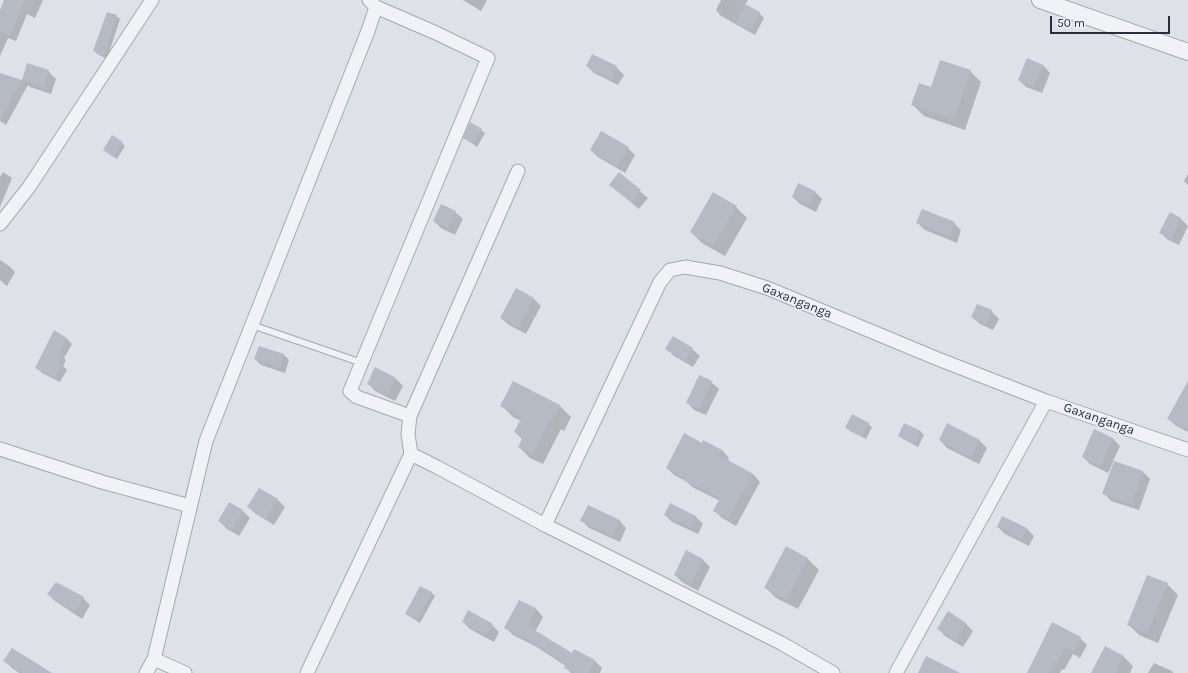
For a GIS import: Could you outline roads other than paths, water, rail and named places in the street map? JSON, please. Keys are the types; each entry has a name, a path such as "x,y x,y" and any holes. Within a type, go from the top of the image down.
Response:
{"street":[{"path":"0,224 29,187 152,0"},
{"path":"1047,1 1188,52"},
{"path":"146,673 154,659 206,441 368,31 373,4 488,58 350,391 357,397 410,416"},
{"path":"307,673 411,454 408,434 410,416 518,171"},
{"name":"Gaxanganga","path":"545,525 660,282 670,270 685,266 720,272 767,288 938,359 1046,401 1188,450"},
{"path":"896,673 1046,401"},
{"path":"0,449 102,482 190,506"},
{"path":"411,454 545,525 774,640 833,673"},
{"path":"154,659 185,673"}],"lane":[{"path":"252,325 362,363"}]}
